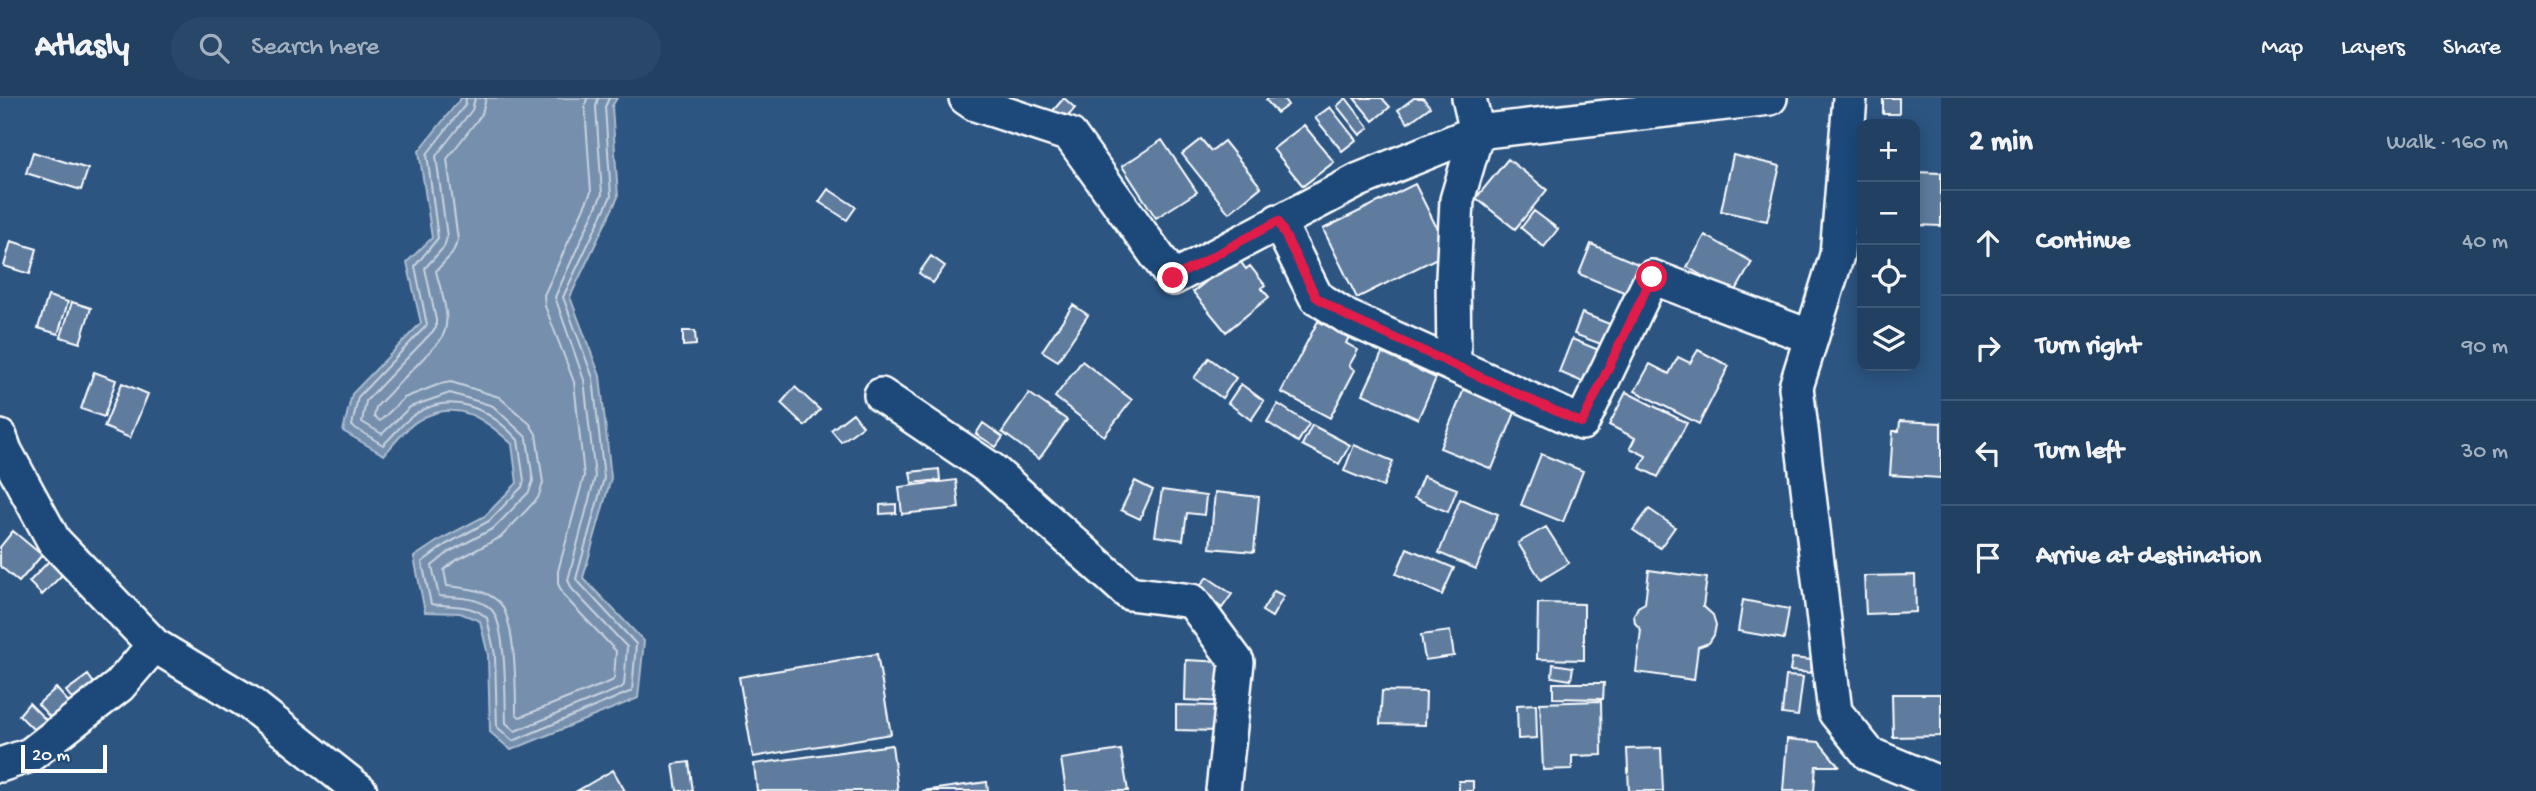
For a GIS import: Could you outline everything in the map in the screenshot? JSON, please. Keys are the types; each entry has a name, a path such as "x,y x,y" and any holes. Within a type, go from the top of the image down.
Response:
{"street":[{"path":"966,98 975,104 1070,135 1173,278 1359,180 1477,131 1770,98"},
{"path":"1445,98 1477,131"},
{"path":"1454,364 1453,278 1457,200 1477,131 1469,98"},
{"path":"1850,98 1837,256 1796,387 1835,712 1869,754 1941,784"},
{"path":"1278,221 1316,297 1348,317 1582,423 1652,277 1811,337"},
{"path":"881,395 992,470 1129,593 1192,601 1237,662 1223,791"},
{"path":"0,437 54,541 154,645 248,702 360,791"},
{"path":"0,765 30,755 119,686 154,645"}],"water":[{"path":"461,98 617,98 612,106 618,197 570,297 600,376 611,478 583,578 644,641 638,698 511,750 490,732 488,655 480,621 460,613 425,612 414,557 485,516 517,483 512,444 480,419 458,411 433,414 419,420 405,431 384,455 343,431 352,394 421,323 407,262 432,238 419,151"}],"building":[{"path":"1064,98 1075,108 1061,124 1050,114"},
{"path":"1283,98 1288,105 1277,113 1266,100"},
{"path":"1346,98 1369,128 1360,135 1337,106"},
{"path":"1354,98 1382,98 1390,107 1373,121"},
{"path":"1414,98 1423,98 1430,107 1408,123 1398,110"},
{"path":"1883,98 1899,98 1899,114 1883,114"},
{"path":"1330,107 1356,140 1342,151 1315,118"},
{"path":"1304,125 1334,162 1303,186 1273,149"},
{"path":"1201,139 1211,151 1224,141 1261,187 1229,213 1182,154"},
{"path":"1162,140 1197,192 1156,218 1122,166"},
{"path":"33,152 88,169 81,190 26,173"},
{"path":"1733,155 1780,166 1767,221 1721,211"},
{"path":"1508,159 1547,190 1515,229 1476,198"},
{"path":"1920,172 1941,173 1941,226 1920,225"},
{"path":"1415,184 1449,252 1357,298 1323,229"},
{"path":"828,189 856,207 847,220 819,202"},
{"path":"1534,211 1558,229 1544,247 1521,228"},
{"path":"1705,235 1752,262 1734,294 1687,267"},
{"path":"11,241 37,249 30,274 4,266"},
{"path":"1591,244 1638,264 1626,293 1579,274"},
{"path":"931,256 945,266 933,283 919,273"},
{"path":"1237,257 1246,269 1250,266 1265,285 1261,288 1269,297 1226,332 1193,292"},
{"path":"48,296 68,302 58,334 38,328"},
{"path":"72,302 91,308 80,343 61,337"},
{"path":"1073,305 1088,315 1058,361 1042,351"},
{"path":"1582,313 1617,327 1609,347 1574,334"},
{"path":"1318,321 1349,337 1346,343 1358,350 1349,366 1355,370 1330,418 1281,392"},
{"path":"683,331 695,331 696,345 683,346"},
{"path":"1572,339 1606,353 1592,386 1559,372"},
{"path":"1698,350 1729,366 1699,424 1635,391 1650,364 1669,374 1678,357 1690,363"},
{"path":"1382,353 1436,378 1418,419 1363,394"},
{"path":"1209,358 1236,378 1222,398 1194,378"},
{"path":"1082,361 1132,400 1104,436 1055,397"},
{"path":"94,372 116,380 104,417 81,409"},
{"path":"122,383 148,394 130,438 104,427"},
{"path":"1241,384 1264,401 1251,420 1228,403"},
{"path":"795,387 820,410 805,426 781,403"},
{"path":"1464,389 1516,410 1492,469 1440,448"},
{"path":"1626,392 1687,423 1658,477 1640,468 1646,456 1630,448 1635,438 1609,425"},
{"path":"1029,393 1067,420 1039,459 1002,432"},
{"path":"1278,404 1309,424 1298,442 1267,422"},
{"path":"853,413 863,426 841,442 831,430"},
{"path":"1900,421 1941,423 1941,478 1890,475 1893,431 1899,431"},
{"path":"983,423 1003,437 996,447 976,434"},
{"path":"1312,425 1350,445 1339,464 1302,445"},
{"path":"1354,445 1393,461 1383,487 1344,471"},
{"path":"1541,454 1583,471 1563,522 1521,505"},
{"path":"939,469 940,480 912,483 910,472"},
{"path":"1423,476 1457,489 1448,512 1414,498"},
{"path":"956,480 959,508 902,514 899,487"},
{"path":"1135,481 1153,490 1140,519 1121,510"},
{"path":"1162,490 1206,496 1204,515 1187,513 1183,540 1155,536"},
{"path":"1215,492 1259,497 1254,552 1210,548"},
{"path":"1460,499 1498,514 1476,569 1439,553"},
{"path":"896,504 896,513 880,514 880,505"},
{"path":"1649,509 1675,527 1660,548 1633,530"},
{"path":"1546,527 1569,563 1541,580 1518,543"},
{"path":"13,531 42,555 19,582 0,566 0,547"},
{"path":"1407,548 1454,568 1442,595 1396,574"},
{"path":"49,561 63,574 42,595 29,582"},
{"path":"1649,570 1707,578 1703,606 1713,615 1716,625 1709,643 1698,647 1694,680 1636,672 1641,630 1635,623 1634,615 1638,607 1645,603"},
{"path":"1915,575 1916,612 1866,614 1864,576"},
{"path":"1207,577 1232,594 1222,608 1197,590"},
{"path":"1274,591 1284,596 1272,617 1262,611"},
{"path":"1743,600 1789,609 1784,639 1738,631"},
{"path":"1538,603 1584,604 1584,660 1537,659"},
{"path":"1450,631 1454,656 1425,660 1421,635"},
{"path":"877,654 891,734 753,757 739,677"},
{"path":"1792,658 1812,660 1811,673 1790,671"},
{"path":"1186,660 1226,662 1224,702 1185,700"},
{"path":"1553,664 1573,667 1571,680 1552,677"},
{"path":"88,675 101,693 79,708 66,691"},
{"path":"1786,676 1803,677 1798,716 1782,714"},
{"path":"1553,683 1604,683 1603,699 1553,698"},
{"path":"56,688 73,707 55,723 38,704"},
{"path":"1382,691 1426,692 1425,725 1380,724"},
{"path":"1892,694 1941,694 1941,736 1893,737"},
{"path":"1601,701 1602,755 1572,756 1572,769 1543,770 1540,703"},
{"path":"29,703 47,721 36,732 19,715"},
{"path":"1536,704 1537,738 1518,739 1517,705"},
{"path":"1176,705 1218,706 1217,731 1176,730"},
{"path":"1787,739 1819,742 1839,766 1816,766 1814,791 1783,791"},
{"path":"892,745 898,791 757,791 754,764"},
{"path":"1661,748 1663,791 1629,791 1627,749"},
{"path":"1121,750 1128,791 1066,791 1061,759"},
{"path":"689,762 693,791 677,791 673,764"},
{"path":"613,770 625,791 577,791"},
{"path":"1459,781 1473,781 1473,791 1459,791"},
{"path":"987,782 988,791 922,791"}],"route":[{"path":"1173,278 1278,221 1316,297 1348,317 1582,423 1652,277"}]}
